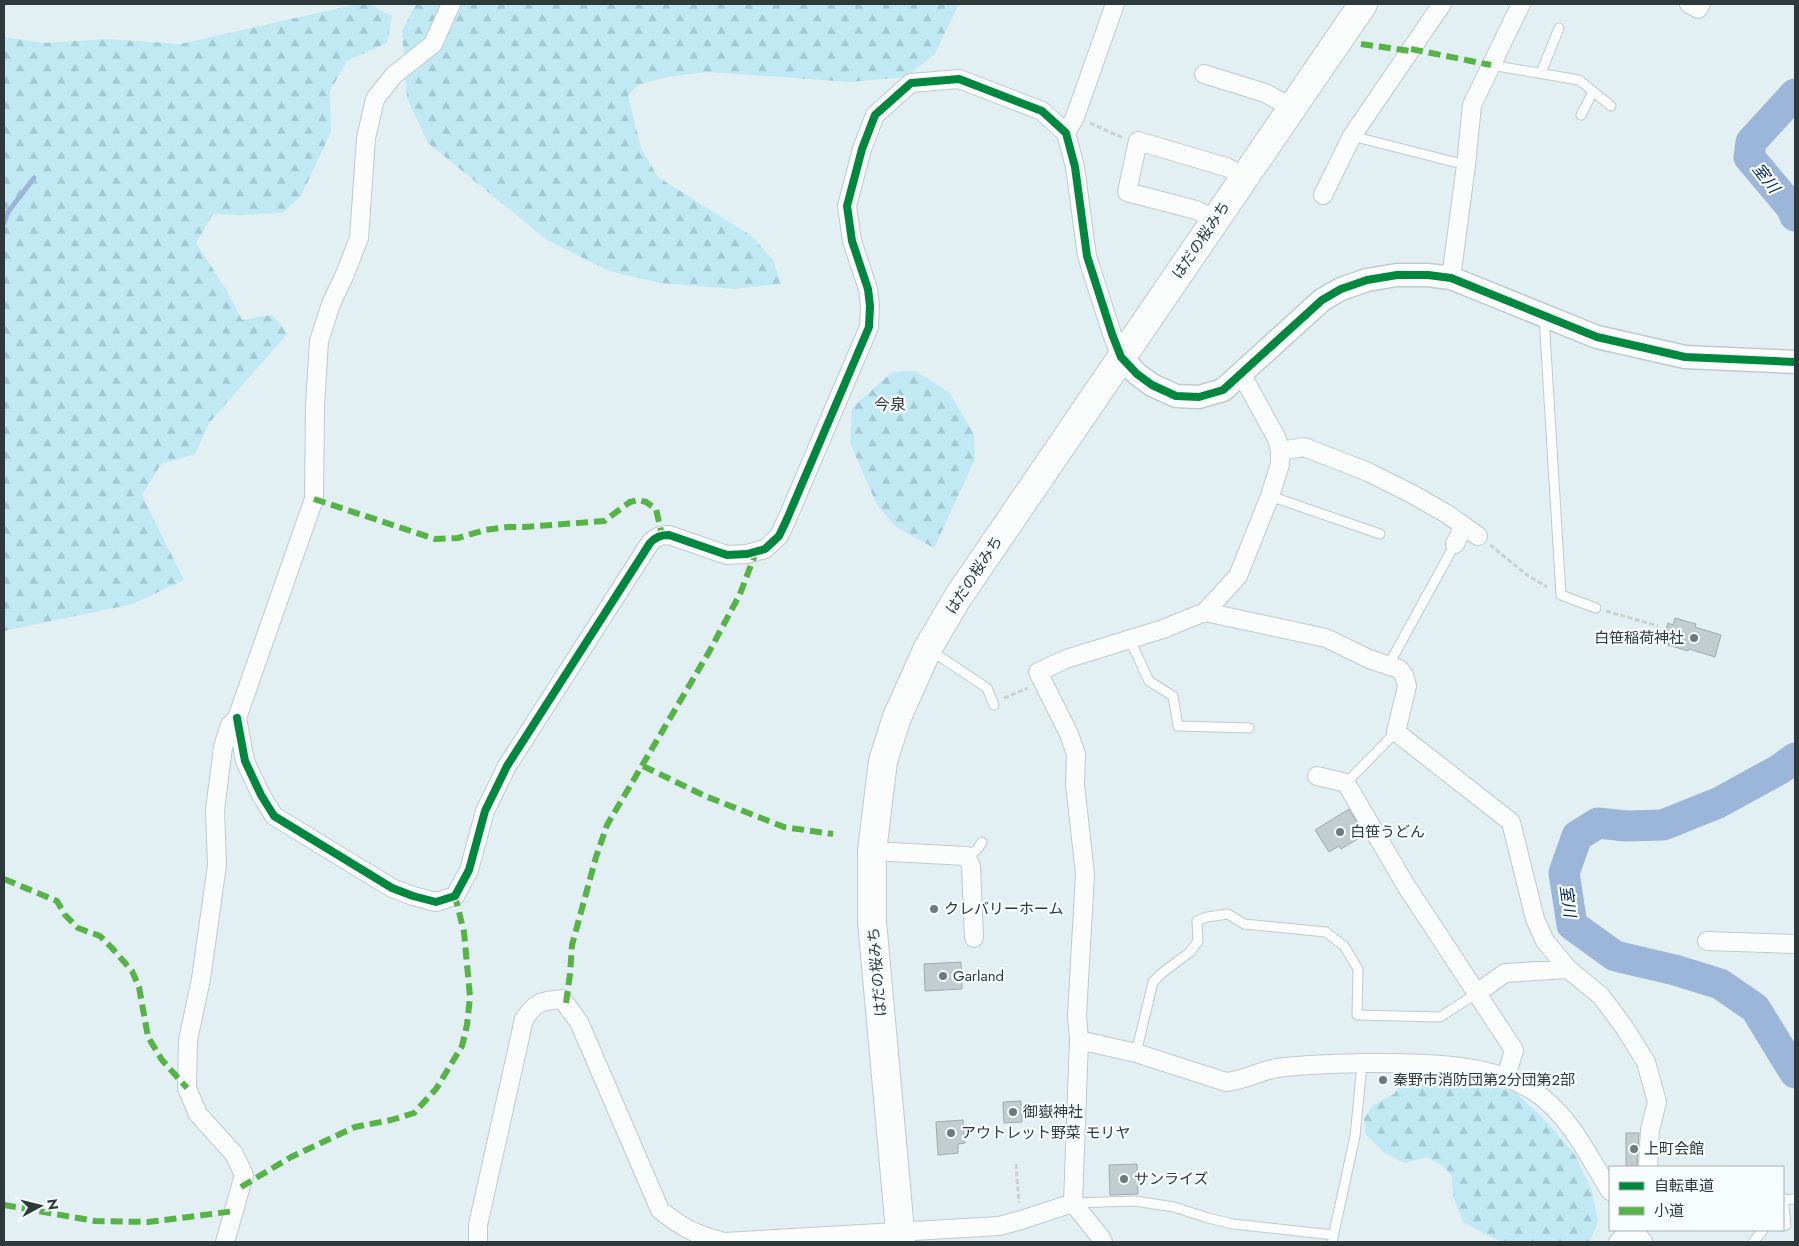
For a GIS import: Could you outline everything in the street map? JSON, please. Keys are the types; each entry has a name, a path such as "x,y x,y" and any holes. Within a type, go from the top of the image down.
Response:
{"main road":[{"name":"はだの桜みち","path":"900,1237 872,921 872,851 883,761 897,717 928,648 958,596 1362,4"}],"street":[{"path":"225,1242 244,1175 234,1154 198,1114 187,1088 188,1040 201,979 217,865 215,810 223,748 230,725 237,718 314,500 315,405 319,341 331,304 359,238 366,138 376,99 394,76 433,44 451,4"},
{"path":"1066,133 1075,117 1115,4"},
{"path":"1323,195 1352,136 1442,4"},
{"path":"1688,4 1698,9 1700,4"},
{"path":"1451,278 1472,105 1515,6"},
{"path":"1204,74 1265,93 1292,107"},
{"path":"237,718 246,761 261,796 274,816 392,888 436,902 455,896 469,870 485,811 507,766 650,543 656,537 669,535 727,555 747,554 766,549 778,536 788,519 869,327 870,306 868,289 852,241 846,206 862,149 875,115 911,83 958,79 1042,111 1066,133 1075,167 1087,256 1121,357 1137,374 1152,385 1176,396 1199,397 1224,390 1322,300 1341,289 1367,280 1397,275 1428,275 1451,278 1597,337 1685,357 1795,362"},
{"path":"1215,220 1196,210 1127,192 1138,141 1226,167 1244,176"},
{"path":"1103,1242 1073,1203 1079,1040 1077,1015 1085,874 1075,784 1076,754 1069,734 1038,672 1066,659 1130,640 1205,612 1238,576 1270,496 1280,464 1280,451 1277,439 1242,375"},
{"path":"1280,451 1304,447 1368,472 1447,514 1477,536"},
{"path":"1455,544 1477,536"},
{"path":"1205,612 1326,638 1369,659 1398,669 1404,675 1407,686 1396,732 1511,822 1535,919 1545,941 1568,970 1600,996 1624,1027 1646,1062 1656,1102 1650,1130 1648,1166"},
{"path":"1317,776 1346,783 1405,884 1514,1050 1506,1077"},
{"path":"872,851 966,856 972,866 974,938"},
{"path":"1707,941 1795,944"},
{"path":"1477,993 1505,973 1568,970"},
{"path":"478,1242 478,1225 524,1019 533,1006 545,1001 562,998 579,1022 660,1210 678,1224 698,1235 724,1242 900,1237 999,1226 1073,1203"},
{"path":"1079,1040 1136,1053 1226,1082 1240,1081 1274,1069 1340,1062 1362,1064 1407,1062 1453,1066 1506,1077 1537,1094 1559,1113 1574,1133 1609,1189"},
{"path":"1618,1242 1632,1231"},
{"path":"1634,1231 1643,1242"}],"lane":[{"path":"1541,73 1559,28"},
{"path":"1491,65 1579,80 1611,106"},
{"path":"1581,115 1593,92"},
{"path":"1352,136 1466,165"},
{"path":"1544,315 1561,595 1596,608"},
{"path":"1270,496 1380,534"},
{"path":"1388,666 1455,544"},
{"path":"1130,640 1149,681 1173,696 1178,726 1249,728"},
{"path":"928,648 987,688 994,703"},
{"path":"1346,783 1396,732"},
{"path":"966,856 976,850 982,842"},
{"path":"1136,1053 1153,982 1190,952 1198,941 1197,921 1207,917 1228,914 1244,924 1326,932 1344,946 1358,969 1357,1015 1440,1017 1477,993"},
{"path":"1073,1203 1135,1201 1174,1206 1208,1218 1234,1224 1333,1239 1355,1136 1362,1064"},
{"path":"1784,1208 1786,1225 1784,1225"},
{"path":"1753,1242 1762,1231"}],"path":[{"path":"1097,126 1119,136"},
{"path":"1477,536 1526,575 1561,595"},
{"path":"1607,611 1658,626"},
{"path":"994,703 1043,682"},
{"path":"1016,1164 1021,1220"}],"green space":[{"path":"358,4 370,4 392,16 387,43 347,61 330,91 331,132 301,196 282,213 213,214 196,243 227,291 242,320 272,315 288,333 209,423 195,454 161,464 142,495 184,580 133,604 4,631 4,37 43,43 108,39 180,44"},
{"path":"416,4 959,4 934,55 906,77 850,82 708,72 666,77 638,85 628,95 641,148 658,177 753,237 773,260 781,284 734,289 660,283 609,271 547,240 428,143 407,98 402,31"},
{"path":"915,371 949,392 974,434 975,459 934,548 896,527 877,505 850,443 852,408 892,372"},
{"path":"1440,1077 1477,1082 1515,1092 1547,1122 1575,1155 1592,1191 1598,1221 1590,1242 1501,1242 1464,1223 1453,1197 1452,1176 1443,1166 1427,1157 1404,1163 1383,1152 1366,1135 1364,1119 1372,1106 1394,1094 1405,1078"}],"building":[{"name":"白笹稲荷神社","path":"1675,618 1696,624 1695,627 1721,635 1715,657 1668,645 1670,639 1664,637 1668,623 1673,625"},
{"name":"白笹うどん","path":"1349,809 1364,835 1341,849 1339,846 1329,852 1315,830"},
{"name":"Garland","path":"961,962 962,989 925,991 924,964"},
{"name":"御嶽神社","path":"1021,1101 1022,1122 1004,1123 1003,1102"},
{"name":"アウトレット野菜 モリヤ","path":"963,1120 965,1143 958,1144 958,1153 938,1155 936,1122"},
{"name":"上町会館","path":"1626,1133 1639,1133 1637,1166 1626,1166"},
{"name":"サンライズ","path":"1137,1164 1138,1194 1110,1195 1109,1165"}],"waterway":[{"name":"室川","path":"1795,94 1751,142 1749,157 1791,207 1795,216"},
{"path":"4,223 8,212 34,178"},
{"name":"室川","path":"1795,758 1780,769 1718,803 1663,825 1626,826 1598,823 1577,836 1564,873 1572,925 1615,956 1675,970 1720,984 1755,1008 1795,1073"}],"marked path":[{"path":"1361,44 1410,51"},
{"path":"1411,49 1491,65"},
{"path":"314,499 435,539 458,538 485,530 508,527 604,521 630,502 638,500 646,502 656,509 662,535"},
{"path":"566,1003 572,945 596,857 607,825 709,652 740,594 756,552"},
{"path":"643,766 705,796 784,827 833,834"},
{"path":"4,879 57,901 65,915 78,928 100,936 112,948 132,971 139,987 148,1037 162,1060 187,1088"},
{"path":"241,1187 291,1157 355,1127 391,1120 414,1113 436,1089 462,1046 467,1025 470,997 464,932 455,896"},
{"path":"4,1205 95,1221 148,1222 235,1211"}],"cycle path":[{"path":"237,718 245,761 261,795 274,816 392,888 436,902 455,896 469,870 485,811 507,766 650,543 658,537 669,535 727,555 747,554 765,549 779,536 869,327 870,306 868,289 852,241 847,206 862,149 875,115 911,83 959,79 1042,111 1066,133 1075,167 1087,256 1121,357 1137,374 1152,385 1176,396 1199,397 1223,390 1322,300 1341,289 1367,280 1397,275 1428,275 1451,278 1597,337 1685,357 1795,362"}],"place":[{"name":"白笹稲荷神社","path":"1694,638"},
{"name":"白笹うどん","path":"1340,832"},
{"name":"クレバリーホーム","path":"934,909"},
{"name":"Garland","path":"943,976"},
{"name":"秦野市消防団第2分団第2部","path":"1383,1080"},
{"name":"御嶽神社","path":"1013,1112"},
{"name":"アウトレット野菜 モリヤ","path":"951,1133"},
{"name":"上町会館","path":"1634,1149"},
{"name":"サンライズ","path":"1124,1179"}],"district":[{"name":"今泉","path":"890,404"}]}
